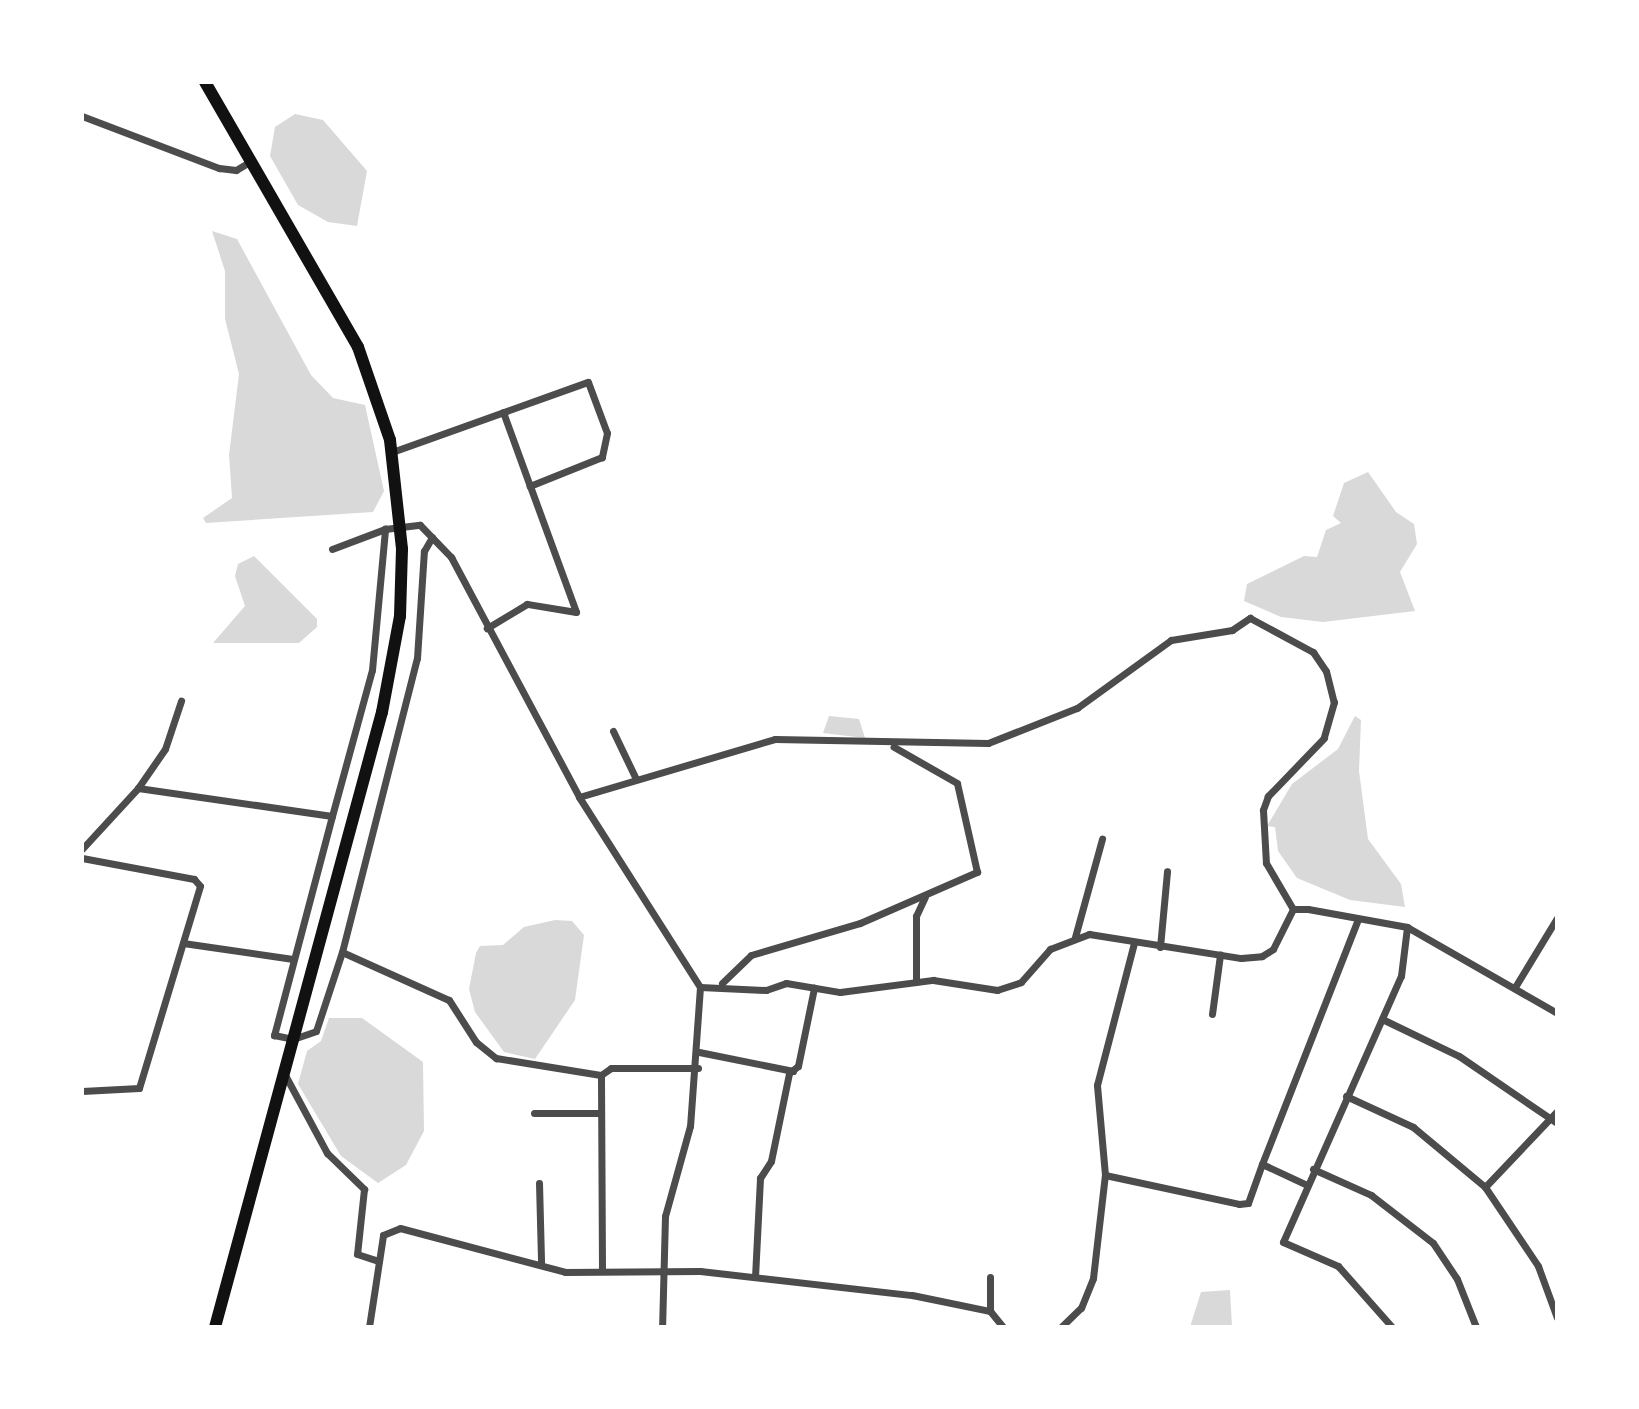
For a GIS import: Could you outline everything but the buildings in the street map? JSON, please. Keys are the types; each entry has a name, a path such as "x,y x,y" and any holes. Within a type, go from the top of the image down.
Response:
{"main road":[{"path":"205,82 358,347 392,452 401,526 393,664 215,1327"}],"street":[{"path":"82,116 219,168 236,170 251,161"},
{"path":"392,452 588,382 607,433 602,457 530,486"},
{"path":"487,628 527,604 576,612 503,412"},
{"path":"332,549 385,529 420,525 451,557 579,797 700,987 698,1068 690,1126 672,1178 662,1269 662,1327"},
{"path":"385,529 372,670 274,1035 293,1039 316,1031 342,952 417,659 424,551 432,537"},
{"path":"579,797 775,739 890,745 988,743 1077,708 1171,640 1232,630 1250,618 1312,652 1326,671 1335,702 1324,738 1268,796 1263,810 1266,863 1293,909"},
{"path":"82,849 138,788 165,749 180,701"},
{"path":"613,731 636,779"},
{"path":"722,983 751,955 925,896 966,879 977,863 957,783 890,745"},
{"path":"138,788 332,816"},
{"path":"1074,937 1102,839"},
{"path":"82,858 194,879 200,886 139,1088 82,1091"},
{"path":"1160,947 1167,871"},
{"path":"916,982 916,916 925,896"},
{"path":"700,987 722,983 840,992 916,982 1011,988 1050,949 1074,937 1241,958 1273,949 1293,909"},
{"path":"1293,909 1408,927 1557,1013"},
{"path":"1515,987 1557,918"},
{"path":"1105,1175 1239,1204 1248,1203 1358,919"},
{"path":"1392,1327 1338,1266 1283,1242 1313,1169 1401,976 1408,927"},
{"path":"183,943 293,958"},
{"path":"1061,1327 1081,1308 1093,1278 1105,1175 1097,1086 1134,943"},
{"path":"342,952 449,1000 475,1042 496,1058 601,1075 611,1068 698,1068"},
{"path":"1212,1014 1220,955"},
{"path":"755,1277 760,1178 771,1161 814,988"},
{"path":"1382,1018 1459,1056 1555,1121"},
{"path":"699,1052 793,1071"},
{"path":"284,1073 327,1153 364,1189 357,1254 379,1261"},
{"path":"601,1075 602,1269"},
{"path":"1346,1096 1413,1127 1485,1187 1538,1266 1557,1318"},
{"path":"1485,1187 1555,1121 1557,1111"},
{"path":"534,1113 601,1113"},
{"path":"1262,1164 1307,1185"},
{"path":"1313,1169 1371,1195 1433,1243 1457,1279 1476,1327"},
{"path":"539,1183 541,1262"},
{"path":"369,1327 383,1235 400,1228 541,1262 565,1272 662,1269 755,1277 990,1311"},
{"path":"990,1277 990,1311 1003,1327"}],"shaded area":[{"path":"295,114 323,120 367,171 357,226 328,222 298,205 270,156 275,127"},
{"path":"212,231 237,239 311,375 333,398 365,405 384,491 373,512 206,523 203,518 232,498 229,455 239,374 225,319 225,271"},
{"path":"1368,472 1396,512 1414,524 1417,544 1400,572 1415,611 1323,622 1281,617 1244,601 1247,584 1304,556 1317,557 1326,530 1341,523 1333,516 1344,483"},
{"path":"254,556 317,619 317,627 299,643 213,643 245,606 235,576 238,564"},
{"path":"829,716 859,719 865,738 823,733"},
{"path":"1355,716 1361,720 1359,771 1368,839 1401,884 1405,907 1350,900 1297,878 1278,851 1275,827 1267,826 1292,784 1338,749"},
{"path":"555,920 572,921 584,935 575,1000 535,1059 504,1052 475,1012 469,989 476,953 480,946 503,945 524,927"},
{"path":"329,1018 362,1018 423,1062 424,1131 406,1165 378,1183 341,1156 298,1084 307,1051 321,1041"},
{"path":"1230,1290 1232,1327 1190,1327 1201,1292"}]}
